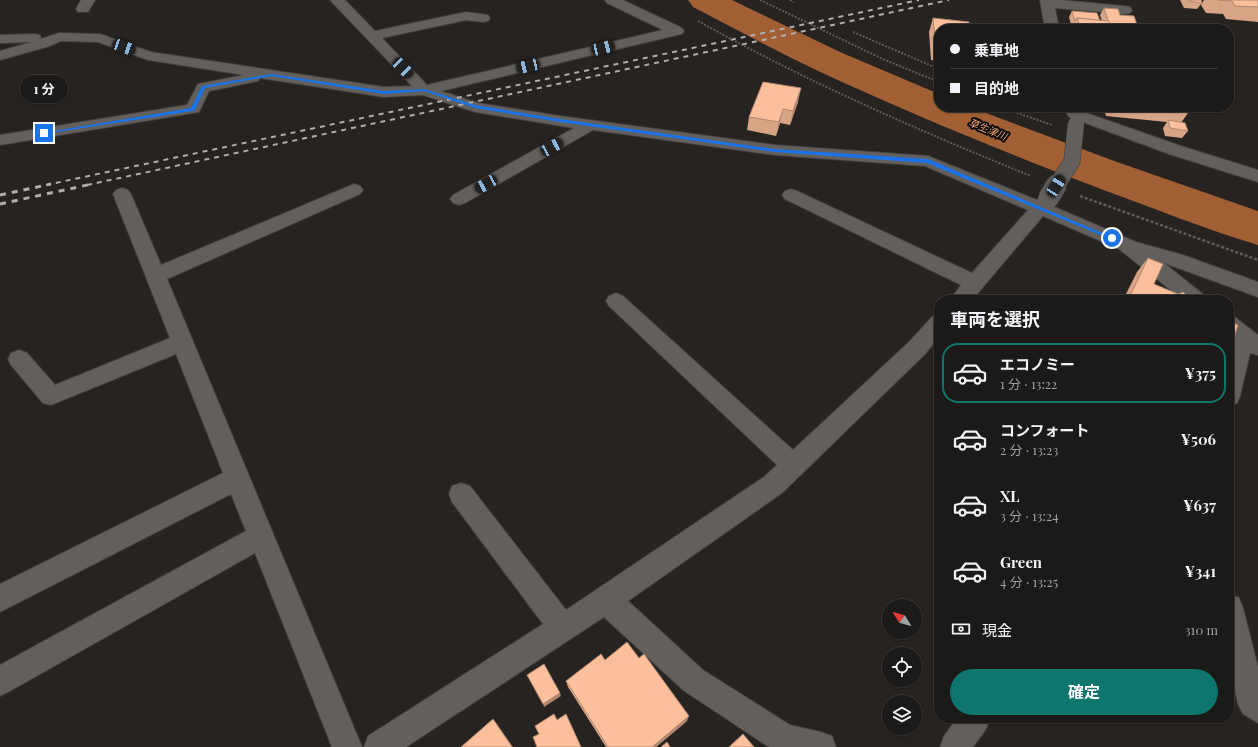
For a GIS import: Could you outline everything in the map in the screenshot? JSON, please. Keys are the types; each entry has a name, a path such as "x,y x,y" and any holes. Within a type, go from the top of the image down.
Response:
{"street":[{"path":"337,0 424,90 475,107 591,125 775,150 928,161 1044,204 1126,244 1176,260 1258,290"},
{"path":"0,39 59,37 100,38 148,56 384,92 424,90 677,30 612,0"},
{"path":"1051,24 1048,2 1125,10"},
{"path":"372,36 466,16 483,18"},
{"path":"0,56 42,44 59,37"},
{"path":"0,140 193,110 203,87 272,75"},
{"path":"964,295 1044,204 1072,161 1074,115 1258,176"},
{"path":"459,199 591,125"},
{"path":"156,276 354,190"},
{"path":"122,194 347,747"},
{"path":"791,195 975,283"},
{"path":"1126,244 1191,295"},
{"path":"616,301 794,466"},
{"path":"379,747 606,600 773,485 917,348 934,329"},
{"path":"1234,376 1244,335"},
{"path":"19,359 50,396 182,342"},
{"path":"0,598 238,478"},
{"path":"461,494 563,628"},
{"path":"0,681 261,536"},
{"path":"606,600 693,680 784,739 821,747"},
{"path":"1234,628 1253,704 1258,708"},
{"path":"955,747 972,723"}],"path":[{"path":"760,0 885,60 934,80"},
{"path":"790,0 794,2"},
{"path":"693,18 850,100 1036,178"},
{"path":"853,32 934,67"},
{"path":"1079,195 1258,260"}],"building":[{"path":"1201,0 1202,3 1188,1"},
{"path":"1218,0 1258,0 1258,7 1235,6 1232,1"},
{"path":"1104,8 1118,9 1120,15 1134,16 1137,24 1109,24"},
{"path":"1072,11 1097,13 1100,21 1077,18 1075,21"},
{"path":"933,18 969,22 969,24 934,24 934,28"},
{"path":"1077,18 1109,21 1110,24 1079,24"},
{"path":"763,82 801,88 793,111 783,109 779,122 749,117"},
{"path":"1168,120 1185,123 1188,131 1170,128"},
{"path":"1148,258 1163,264 1154,284 1180,295 1130,295"},
{"path":"1183,292 1187,295 1181,295 1179,294"},
{"path":"1234,323 1238,325 1234,337"},
{"path":"627,642 639,658 644,654 689,716 652,747 608,747 566,681 601,654 605,660"},
{"path":"544,664 560,693 543,704 527,675"},
{"path":"554,714 557,720 566,714 581,747 537,747 533,737 539,734 535,726"},
{"path":"493,719 512,747 461,747"},
{"path":"743,734 754,747 729,747"},
{"path":"667,742 670,747 661,747"}],"waterway":[{"name":"草生津川","path":"705,0 826,60 934,107"},
{"name":"草生津川","path":"946,112 1049,153 1258,228"}],"railway":[{"path":"46,185 919,0"},
{"path":"87,185 949,0"},
{"path":"0,195 51,184"},
{"path":"0,204 92,184"}],"route":[{"path":"44,133 193,110 203,87 272,75 384,92 424,90 475,107 492,110 560,121 775,150 928,161 1112,238"}]}
